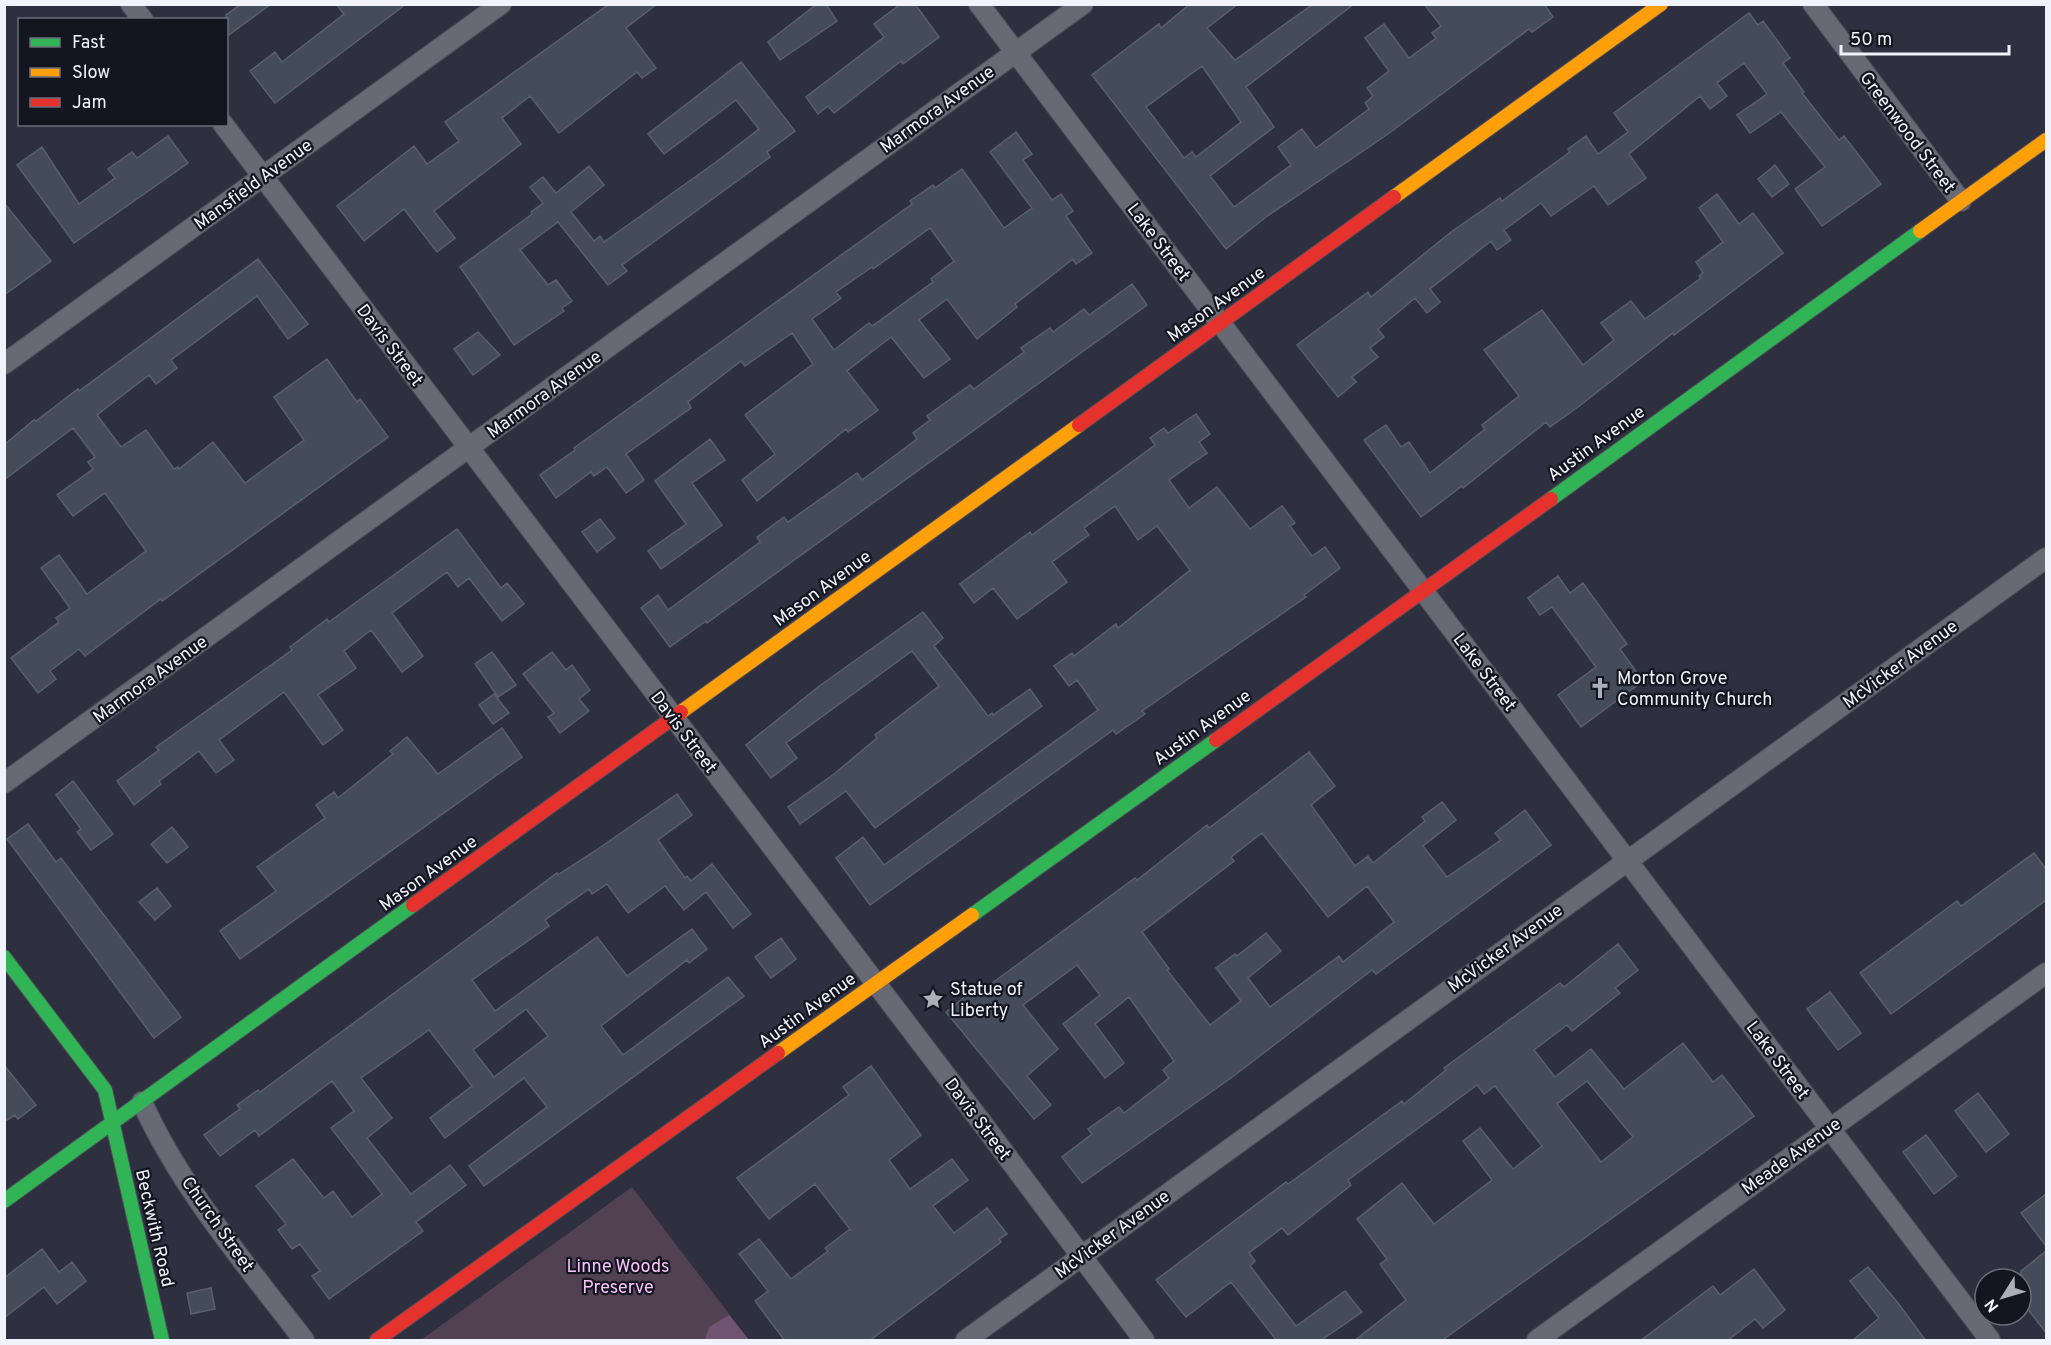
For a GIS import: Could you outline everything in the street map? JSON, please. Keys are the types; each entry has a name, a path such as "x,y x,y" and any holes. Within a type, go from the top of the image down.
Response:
{"street":[{"path":"131,4 142,18"},
{"name":"Mansfield Avenue","path":"4,364 501,4"},
{"name":"Lake Street","path":"979,4 1990,1341"},
{"name":"Marmora Avenue","path":"4,783 1083,4"},
{"name":"Mason Avenue","path":"4,1201 1661,4"},
{"name":"Greenwood Street","path":"1813,4 1961,201"},
{"name":"Davis Street","path":"225,126 1144,1341"},
{"name":"Austin Avenue","path":"376,1341 1423,591 2046,140"},
{"name":"McVicker Avenue","path":"966,1341 2046,558"},
{"path":"4,957 105,1090 113,1123"},
{"name":"Meade Avenue","path":"1537,1341 2046,973"},
{"name":"Church Street","path":"142,1102 158,1138 232,1246 303,1341"},
{"name":"Beckwith Road","path":"113,1123 162,1341"}],"green space":[{"name":"Linne Woods Preserve","path":"632,1187 749,1340 421,1340"}],"shaded area":[{"path":"729,1315 749,1340 705,1340 709,1327"}],"building":[{"path":"241,4 271,4 228,36 226,15"},
{"path":"336,4 406,4 275,103 250,71 275,52 282,62 344,14"},
{"path":"609,4 657,4 626,28 656,68 642,78 637,72 559,133 530,96 502,118 521,144 434,211 455,238 437,252 404,209 364,241 337,206 414,146 427,164 459,141 445,122"},
{"path":"817,4 826,4 837,21 780,60 768,42"},
{"path":"901,4 915,4 939,37 903,64 901,61 834,113 828,106 818,114 806,97 884,37 874,24"},
{"path":"1190,4 1238,4 1207,28 1235,60 1313,4 1354,4 1246,87 1274,127 1210,176 1234,207 1291,165 1278,147 1302,129 1316,148 1369,109 1365,103 1373,96 1367,88 1389,71 1365,38 1384,24 1409,58 1436,38 1432,33 1441,26 1424,4 1544,4 1553,17 1532,32 1529,29 1388,134 1266,217 1226,249 1092,75 1159,24 1161,28","holes":["1202,66 1241,122 1196,157 1192,152 1184,158 1146,107"]},
{"path":"1749,13 1758,25 1763,21 1790,58 1783,63 1804,92 1802,93 1839,140 1844,136 1881,184 1822,226 1795,189 1825,167 1781,112 1750,133 1737,115 1767,94 1744,63 1717,83 1727,96 1710,109 1700,96 1629,154 1646,178 1608,205 1594,186 1551,216 1541,203 1504,230 1511,240 1497,250 1491,241 1430,289 1440,302 1427,313 1415,298 1378,329 1384,337 1370,348 1378,357 1352,377 1356,382 1338,397 1297,345 1368,292 1371,297 1451,232 1500,198 1502,201 1570,152 1568,149 1586,136 1598,154 1628,132 1614,113"},
{"path":"741,62 795,131 767,152 770,157 622,265 627,271 608,285 558,222 520,250 548,285 556,280 572,301 562,308 564,311 514,345 460,267 532,214 531,212 543,203 530,187 543,177 556,193 589,166 604,185 571,212 594,241 600,236 604,242 716,162 759,129 736,100 664,154 648,134"},
{"path":"1016,132 1032,154 1023,160 1052,200 1061,194 1073,211 1066,216 1092,253 1076,264 1073,259 1015,304 1017,307 977,339 947,299 919,320 950,359 924,378 891,337 847,371 878,410 848,432 846,429 757,501 742,480 775,454 745,415 813,364 792,333 745,366 741,361 688,402 691,408 626,454 644,480 626,493 607,467 594,476 591,472 556,498 540,475 575,450 574,448 912,204 910,201 933,185 935,188 962,169 1004,228 1032,208 990,152","holes":["930,228 954,261 931,279 933,282 872,326 869,323 834,350 812,319 841,298 836,292 872,267 873,269"]},
{"path":"168,136 188,163 74,243 17,165 42,147 79,204 115,178 108,169 132,152 137,158"},
{"path":"1775,165 1789,184 1772,197 1758,179"},
{"path":"1717,194 1739,224 1753,213 1783,253 1674,335 1673,333 1578,407 1550,427 1546,422 1463,488 1462,486 1421,517 1364,440 1386,425 1401,447 1409,442 1430,473 1485,429 1482,425 1519,396 1484,350 1542,310 1583,365 1614,340 1601,323 1631,301 1645,319 1701,278 1699,276 1703,273 1696,262 1723,242 1699,208"},
{"path":"4,203 51,261 4,295"},
{"path":"258,259 308,324 288,339 257,296 171,360 177,368 156,384 149,375 97,415 121,447 146,430 174,469 178,467 179,469 213,442 245,483 304,440 274,397 327,359 357,402 360,399 388,437 85,656 79,649 50,671 56,679 38,693 11,658 59,622 56,618 70,608 41,568 59,555 87,594 146,551 105,493 73,516 57,495 93,469 88,462 95,457 73,428 4,480 4,445 34,420 36,421 78,389 79,391"},
{"path":"1132,284 1147,305 707,623 706,621 670,647 641,608 658,595 668,610 760,542 757,537 784,517 788,522 857,473 862,480 917,439 913,433 930,420 927,416 970,385 974,389 1024,352 1021,348 1050,328 1053,332 1084,309 1089,315"},
{"path":"478,332 500,355 473,375 454,349"},
{"path":"1196,414 1210,434 1199,442 1207,453 1169,480 1189,508 1217,487 1250,529 1282,506 1295,523 1290,526 1312,556 1325,547 1340,568 1304,595 1306,597 1142,711 1145,714 1116,734 1113,730 870,905 836,858 863,837 884,865 1098,710 1077,680 1069,686 1054,666 1072,653 1074,656 1116,624 1118,628 1190,570 1157,526 1138,540 1115,506 1084,528 1089,535 1052,562 1067,582 1017,619 993,588 974,603 960,584 1030,532 1032,535 1155,445 1150,438 1164,428 1168,433"},
{"path":"710,439 725,460 692,483 722,525 661,569 648,551 686,524 655,481"},
{"path":"600,519 615,538 597,552 582,532"},
{"path":"457,529 501,588 507,583 524,604 502,621 469,578 458,587 447,572 392,613 423,656 402,672 371,630 344,651 356,668 318,695 343,730 323,745 284,692 219,740 234,760 216,773 199,751 159,781 161,784 134,805 117,781 159,750 156,747 292,650 290,647 327,619 329,622"},
{"path":"1558,576 1570,593 1583,583 1627,644 1620,649 1643,681 1581,727 1558,695 1596,667 1552,607 1540,615 1528,598"},
{"path":"923,612 943,638 934,646 988,716 992,713 993,715 1030,689 1042,706 875,828 846,791 800,824 788,807 834,774 877,738 875,735 939,686 912,651 786,743 797,758 771,778 746,745 818,687"},
{"path":"492,652 516,685 498,697 475,664"},
{"path":"552,652 566,670 572,665 590,690 579,699 589,711 560,733 548,717 554,713 523,674"},
{"path":"494,694 509,713 493,724 479,705"},
{"path":"502,728 522,757 240,959 220,931 276,891 257,867 325,818 316,805 334,792 338,798 393,754 390,751 407,737 438,774"},
{"path":"1309,752 1335,786 1311,805 1355,866 1368,856 1373,863 1425,821 1422,817 1442,802 1456,820 1423,846 1447,877 1501,840 1495,833 1525,810 1551,845 1376,974 1372,970 1231,1078 1082,1183 1062,1157 1092,1134 1088,1129 1119,1107 1124,1113 1169,1078 1163,1070 1174,1061 1129,997 1095,1024 1124,1063 1105,1078 1063,1024 1100,995 1077,965 1023,1005 1058,1049 1027,1076 1051,1105 1034,1119 946,1012 972,991 976,995 1135,878 1137,880 1207,825 1209,828","holes":["1262,833 1328,917 1367,886 1394,922 1343,962 1339,956 1270,1007 1248,978 1281,951 1266,933 1237,956 1235,954 1216,968 1241,1001 1210,1025 1167,970 1169,969 1142,932 1234,861 1231,857"]},
{"path":"73,781 113,834 91,850 77,832 81,829 56,795"},
{"path":"677,794 692,815 658,840 685,878 687,876 691,881 712,864 751,914 733,928 706,892 684,910 665,886 628,913 607,884 592,894 589,889 545,920 549,926 472,980 495,1011 597,937 627,976 692,929 707,949 689,963 687,960 601,1026 623,1055 728,977 744,996 484,1186 469,1166 547,1107 524,1078 445,1138 430,1118 472,1086 429,1030 361,1078 392,1118 367,1138 411,1194 450,1165 466,1185 416,1222 423,1231 329,1299 312,1276 320,1271 300,1244 292,1249 278,1230 286,1224 256,1186 293,1159 324,1198 333,1191 352,1217 382,1194 331,1128 354,1111 332,1081 259,1136 255,1130 220,1156 204,1135 240,1109 237,1105 258,1090 260,1092 557,873 558,875","holes":["526,1009 548,1036 494,1077 473,1050"]},
{"path":"28,824 56,862 61,858 181,1017 154,1038 7,839"},
{"path":"172,827 188,847 167,863 151,844"},
{"path":"2034,853 2046,869 2046,900 1891,1014 1860,973 1957,901 1961,906"},
{"path":"157,888 171,906 155,920 139,902"},
{"path":"781,938 796,959 771,978 755,957"},
{"path":"1618,944 1638,970 1615,988 1620,993 1572,1031 1567,1025 1534,1050 1555,1077 1591,1049 1624,1089 1683,1043 1713,1082 1722,1075 1754,1116 1441,1341 1354,1341 1406,1300 1380,1264 1387,1259 1357,1219 1402,1183 1434,1224 1492,1180 1463,1141 1480,1128 1513,1169 1542,1146 1495,1086 1484,1094 1477,1085 1348,1180 1351,1185 1288,1235 1282,1228 1249,1253 1255,1261 1250,1266 1296,1326 1345,1291 1362,1312 1320,1341 1277,1341 1231,1282 1186,1317 1156,1280 1286,1182 1288,1184 1402,1101 1404,1104 1446,1070 1444,1068 1560,983 1564,987","holes":["1587,1081 1633,1137 1601,1162 1557,1104"]},
{"path":"1830,992 1861,1033 1838,1050 1807,1009"},
{"path":"4,1065 36,1105 18,1119 15,1115 4,1122"},
{"path":"871,1066 921,1135 889,1160 910,1189 952,1159 968,1180 933,1206 954,1233 987,1208 1007,1234 999,1239 1001,1242 869,1341 785,1341 755,1301 768,1291 739,1254 759,1239 791,1279 828,1251 825,1248 850,1229 815,1184 769,1219 737,1178 849,1095 843,1087"},
{"path":"1978,1093 2009,1134 1986,1152 1955,1111"},
{"path":"1926,1135 1957,1176 1934,1194 1903,1152"},
{"path":"2046,1194 2046,1246 2021,1213"},
{"path":"42,1249 59,1272 72,1262 86,1281 57,1304 44,1287 4,1318 4,1278"},
{"path":"2046,1251 2046,1333 2033,1316 2033,1267 2026,1267"},
{"path":"1868,1267 1926,1341 1852,1341 1879,1318 1850,1281"},
{"path":"1754,1269 1785,1310 1763,1328 1755,1319 1727,1341 1640,1341 1713,1286 1720,1295"},
{"path":"211,1288 215,1309 191,1314 187,1293"}],"traffic: fast":[{"path":"1551,499 1920,231"},
{"path":"972,915 1216,740"},
{"path":"4,1201 413,905"},
{"path":"4,957 105,1090 162,1340"}],"traffic: slow":[{"path":"1394,197 1661,4"},
{"path":"1920,231 2046,140"},
{"path":"681,712 1079,425"},
{"path":"778,1053 972,915"}],"traffic: jam":[{"path":"1079,425 1394,197"},
{"path":"1216,740 1551,499"},
{"path":"413,905 681,712"},
{"path":"377,1340 778,1053"}],"place":[{"name":"Morton Grove Community Church","path":"1600,688"},
{"name":"Statue of Liberty","path":"933,999"}]}
